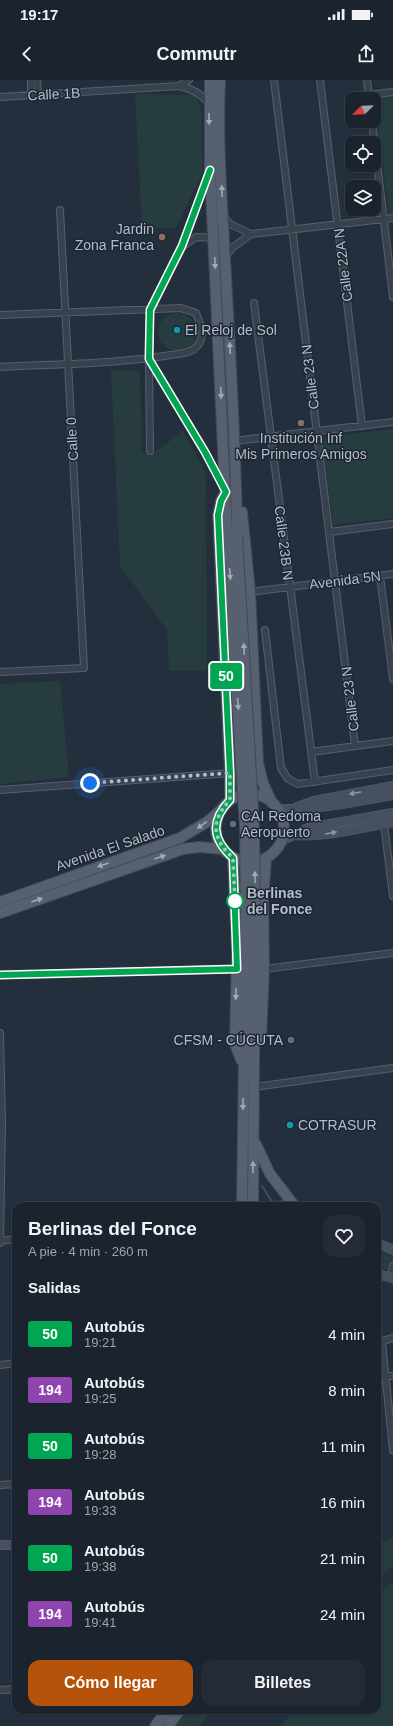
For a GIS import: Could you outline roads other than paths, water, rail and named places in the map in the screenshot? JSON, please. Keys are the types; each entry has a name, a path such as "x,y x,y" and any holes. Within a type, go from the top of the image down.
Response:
{"main road":[{"path":"210,80 210,170 226,492 232,535 254,826 244,1065 242,1202"},
{"path":"220,80 219,105 223,216 236,485 232,535"},
{"path":"236,485 244,527 250,592 258,763 263,783 275,806 283,825 281,841 275,851 266,858 255,862 244,861 233,858 223,849 218,839 216,829 217,818 222,808 230,800 240,795 252,794 263,797 275,806 290,810 326,807 393,795"},
{"path":"226,492 221,501 218,515 230,800"},
{"path":"290,810 314,801 393,786"},
{"name":"Avenida El Salado","path":"0,902 180,838 207,822 222,808"},
{"path":"281,841 308,828 393,813"},
{"path":"293,834 309,836 389,823"},
{"name":"Avenida El Salado","path":"0,913 183,849 199,847 223,849"},
{"path":"233,858 237,969 235,1044 244,1065"},
{"path":"254,1068 261,1046 264,969 262,918 266,858"},
{"path":"250,915 254,1068 253,1202"},
{"path":"254,1139 270,1174 290,1202"},
{"path":"381,1245 393,1250"},
{"path":"381,1275 392,1278"},
{"path":"0,1545 12,1545"},
{"path":"155,1726 164,1714"},
{"path":"168,1726 177,1714"}],"street":[{"path":"31,80 31,95"},
{"path":"37,80 38,95"},
{"name":"Calle 1B","path":"179,86 189,80"},
{"name":"Calle 23 N","path":"274,80 355,746"},
{"name":"Calle 22A N","path":"320,80 362,426"},
{"path":"367,80 368,92"},
{"name":"Calle 1B","path":"0,97 179,86 196,91 209,103"},
{"path":"381,94 393,92"},
{"path":"373,128 393,298"},
{"path":"150,451 150,310 182,246 210,170"},
{"name":"Calle 0","path":"0,672 84,668 60,210"},
{"path":"223,216 230,224 251,234"},
{"path":"225,258 232,248 251,234 393,218"},
{"path":"182,246 196,237 214,238"},
{"name":"Calle 23B N","path":"254,303 314,782"},
{"path":"0,315 181,308 196,313 202,327 202,339 194,350 182,353 149,359 0,367"},
{"path":"149,359 205,452 226,492"},
{"path":"234,441 393,422"},
{"path":"329,532 393,524"},
{"name":"Avenida 5N","path":"250,592 393,574"},
{"path":"380,576 393,679"},
{"path":"265,630 281,768 288,779 298,784 393,770"},
{"path":"311,752 393,741"},
{"path":"0,790 230,773"},
{"path":"389,823 393,896"},
{"path":"264,969 393,953"},
{"path":"0,975 237,969"},
{"path":"0,1033 0,1242 12,1240"},
{"path":"254,1087 393,1068"},
{"path":"392,1278 393,1266"},
{"path":"381,1342 392,1338"},
{"path":"381,1349 391,1412 393,1450"},
{"path":"0,1365 12,1364"},
{"path":"385,1376 393,1376"},
{"path":"0,1485 12,1484"},
{"path":"0,1690 12,1689"}],"waterway":[{"path":"262,1186 272,1202"},
{"path":"381,1332 382,1341"}],"place":[{"name":"Jardin Zona Franca","path":"162,237"},
{"name":"El Reloj de Sol","path":"177,330"},
{"name":"Institución Inf Mis Primeros Amigos","path":"301,423"},
{"name":"CAI Redoma Aeropuerto","path":"233,824"},
{"name":"Berlinas del Fonce","path":"235,901"},
{"name":"CFSM - CÚCUTA","path":"291,1040"},
{"name":"COTRASUR","path":"290,1125"}]}
